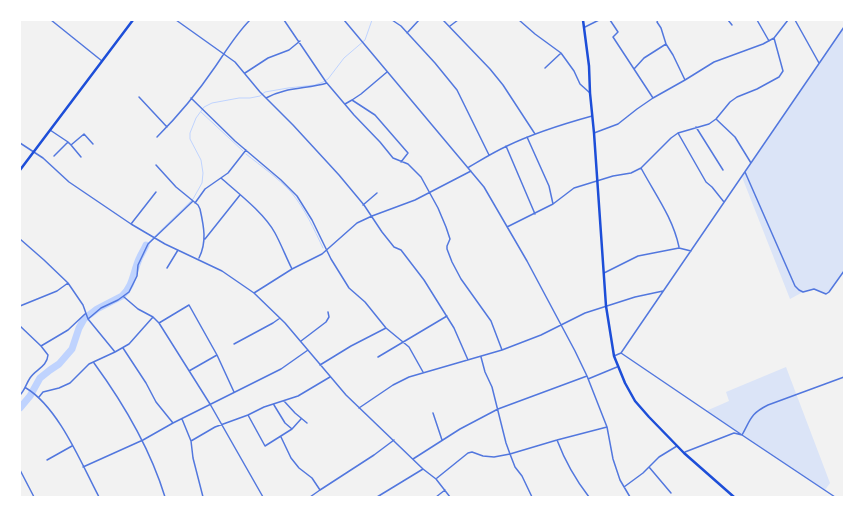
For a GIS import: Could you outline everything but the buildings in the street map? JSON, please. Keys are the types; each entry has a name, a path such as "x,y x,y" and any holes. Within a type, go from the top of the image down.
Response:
{"main road":[{"path":"20,169 133,20"},
{"path":"583,20 589,66 606,306 617,367 624,383 635,401 652,422 684,453 734,497"}],"street":[{"path":"51,20 102,62"},
{"path":"176,20 235,62 260,92 340,175 394,247 401,250 416,269 447,316 462,343 468,360"},
{"path":"156,137 167,127 191,98 250,20"},
{"path":"284,20 324,78 345,104 393,158 408,164 421,177 438,208 450,239 447,249 452,262 461,279 491,321 502,350"},
{"path":"344,20 484,187 506,228 519,246 587,376 607,428 613,459 620,480 630,497"},
{"path":"392,20 401,26 436,63 457,90 489,155"},
{"path":"407,33 419,20"},
{"path":"443,20 490,69 503,85 535,134"},
{"path":"450,27 458,20"},
{"path":"519,20 539,38 561,53 574,71 580,84 590,93"},
{"path":"585,27 599,20"},
{"path":"610,20 618,32 612,37 653,98"},
{"path":"658,20 657,22 661,28 666,44 685,80"},
{"path":"728,20 732,25"},
{"path":"757,20 769,41"},
{"path":"594,133 618,124 653,98 722,58 769,41 774,38 788,20"},
{"path":"794,20 819,62"},
{"path":"614,356 621,353 844,27"},
{"path":"506,228 553,204 574,188 596,180 631,173 642,168 671,138 678,133 709,124 716,119 730,102 737,97 757,89 782,74 782,65 774,38"},
{"path":"245,73 268,58 289,50 300,42"},
{"path":"634,69 644,58 666,44"},
{"path":"545,68 561,53"},
{"path":"345,104 361,94 388,72"},
{"path":"265,97 288,89 312,87 327,82"},
{"path":"139,97 167,127"},
{"path":"191,98 235,141 281,180 297,196 312,220 327,251 349,288 365,302 386,328 409,347 415,355 423,372"},
{"path":"352,100 375,116 407,151 408,154 401,162"},
{"path":"469,168 489,155 527,137 556,126 592,116"},
{"path":"716,119 735,137 751,163"},
{"path":"696,127 723,170"},
{"path":"50,130 68,142 81,156"},
{"path":"678,133 706,182 724,202"},
{"path":"71,145 84,134 94,144"},
{"path":"527,137 549,186 553,204"},
{"path":"20,142 43,158 69,182 151,237 222,271 254,293 280,318 330,377 359,408 423,469 436,479 450,497"},
{"path":"54,156 68,142"},
{"path":"506,146 535,214"},
{"path":"195,203 205,189 228,173 246,150"},
{"path":"156,165 176,187 195,203 200,210 205,239 203,250 198,259"},
{"path":"642,168 670,220 676,234 679,248"},
{"path":"254,293 292,269 327,251 357,223 372,216 399,207 471,171"},
{"path":"745,172 775,239 792,282 799,290 803,292 814,289 826,294 844,271"},
{"path":"221,178 259,213 274,232 292,269"},
{"path":"131,224 156,192"},
{"path":"363,205 377,193"},
{"path":"205,239 240,195"},
{"path":"87,318 101,308 124,297 129,292 134,285 138,265 148,244 193,201"},
{"path":"20,239 68,283 83,305 87,318 115,352"},
{"path":"603,274 638,256 679,248 691,251"},
{"path":"167,268 178,250"},
{"path":"20,306 57,291 68,283"},
{"path":"359,408 392,385 423,372 502,350 541,335 585,313 635,297 663,291"},
{"path":"124,297 138,309 153,317 159,323 210,404 264,497"},
{"path":"159,323 189,305 217,355 234,392"},
{"path":"301,341 324,324 329,317 328,312"},
{"path":"41,346 68,330 85,314"},
{"path":"378,357 447,316"},
{"path":"39,397 43,392 59,388 70,383 85,367 123,348 136,337 153,317"},
{"path":"234,344 273,324 280,318"},
{"path":"20,326 41,346 48,355 47,361 43,367 33,374 26,388 20,395"},
{"path":"320,365 351,346 386,328"},
{"path":"123,348 146,383 156,402 173,423"},
{"path":"83,467 143,440 173,423 281,369 308,350"},
{"path":"621,353 835,497"},
{"path":"190,371 217,355"},
{"path":"481,357 485,372 492,387 506,444 515,467 522,476 532,497"},
{"path":"94,363 112,388 143,440 165,497"},
{"path":"588,379 617,367"},
{"path":"413,459 442,440 498,408 587,376"},
{"path":"191,440 215,427 248,415 264,407 298,396 330,377"},
{"path":"742,435 752,416 759,409 844,377"},
{"path":"26,388 39,397 48,406 63,428 99,497"},
{"path":"284,401 301,419 307,423"},
{"path":"274,404 285,423 292,429"},
{"path":"433,413 442,440"},
{"path":"248,415 265,446 292,429 301,419"},
{"path":"182,419 191,440 193,458 204,497"},
{"path":"436,479 468,453 472,452 483,456 494,457 607,428"},
{"path":"684,453 734,433 742,435"},
{"path":"281,437 299,468 312,478 320,490"},
{"path":"310,497 394,440"},
{"path":"557,440 569,468 589,497"},
{"path":"47,460 72,446"},
{"path":"624,487 659,457 678,446"},
{"path":"649,467 671,493"},
{"path":"377,497 423,469"},
{"path":"20,470 34,497"},
{"path":"436,497 445,490"}],"shaded area":[{"path":"844,27 844,271 826,294 814,289 803,292 790,299 742,177"},
{"path":"786,367 830,483 825,490 706,411 729,401 726,392"}],"waterway":[{"path":"146,245 193,199 202,183 203,173 201,160 190,139 190,133 196,118 204,107 212,103 239,98 250,98 260,96 265,92 315,85 323,82 328,79 344,58 365,40 372,20"},
{"path":"201,112 243,151"},
{"path":"246,154 291,192 305,212 323,248"},
{"path":"20,408 30,396 40,378 59,364 72,349 79,328 84,319 97,309 122,296 126,292 131,284 139,259 146,245"}]}
